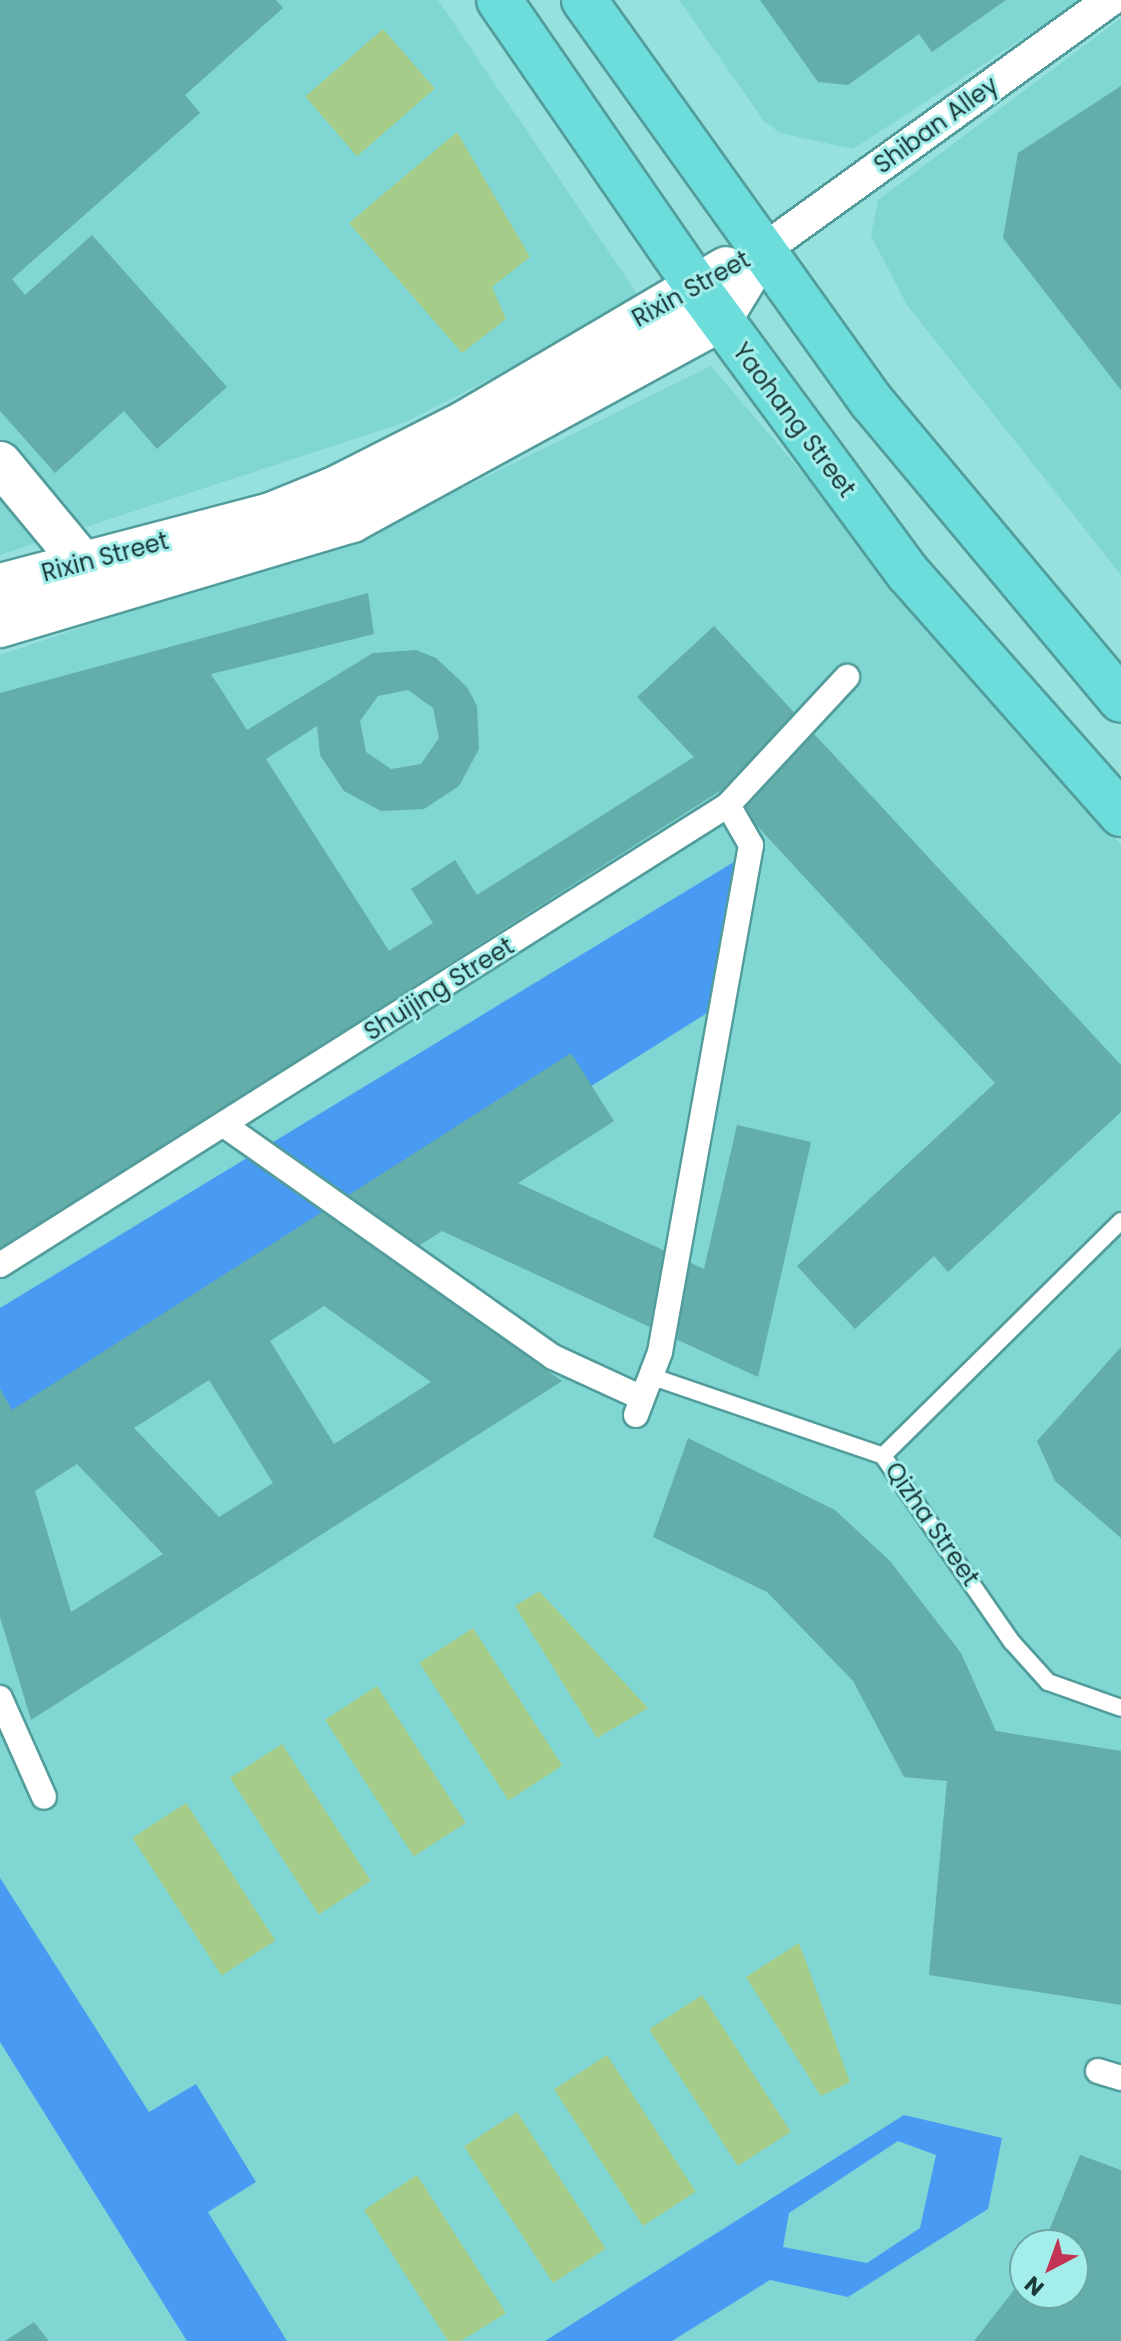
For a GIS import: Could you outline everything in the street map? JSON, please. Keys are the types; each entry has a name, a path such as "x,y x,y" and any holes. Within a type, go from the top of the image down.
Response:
{"main road":[{"name":"Yaohang Street","path":"499,0 720,320 908,573 1121,814"},
{"path":"584,0 762,251 973,530 1121,700"}],"street":[{"name":"Shiban Alley","path":"762,251 1110,0"},
{"name":"Rixin Street","path":"0,585 271,514 335,488 465,422 694,283 762,251"},
{"name":"Rixin Street","path":"0,626 352,521 720,320 762,251"},
{"path":"0,463 82,562"},
{"name":"Shuijing Street","path":"0,1265 728,805 847,677"},
{"path":"224,1125 553,1357 642,1396 660,1352 751,845 728,805"},
{"path":"0,1698 44,1797"}],"lane":[{"name":"Qizha Street","path":"1121,1221 883,1456 1012,1642 1048,1682 1121,1708"},
{"path":"642,1396 883,1456"}],"shaded area":[{"path":"0,0 438,0 642,301 406,422 0,555"},
{"path":"679,0 1082,0 853,149 780,133 764,121"},
{"path":"1121,18 1121,575 907,305 871,236 878,200"},
{"path":"711,366 1121,845 1121,2341 0,2341 0,655 394,522"}],"green space":[{"path":"383,29 435,89 357,156 305,97"},
{"path":"457,132 530,257 492,287 506,319 462,353 349,223"},
{"path":"539,1591 648,1708 597,1738 515,1606"},
{"path":"473,1628 562,1766 509,1800 419,1663"},
{"path":"377,1686 466,1823 414,1856 325,1720"},
{"path":"282,1744 371,1881 319,1914 230,1778"},
{"path":"186,1803 275,1941 222,1975 132,1838"},
{"path":"799,1943 850,2082 821,2096 746,1977"},
{"path":"702,1995 791,2132 738,2166 649,2029"},
{"path":"607,2055 696,2192 643,2226 554,2089"},
{"path":"517,2112 606,2249 553,2283 464,2146"},
{"path":"417,2175 506,2313 461,2341 448,2341 364,2210"}],"water":[{"path":"734,862 707,1013 0,1459 0,1308"},
{"path":"0,1878 149,2112 196,2084 256,2182 208,2212 287,2341 187,2341 0,2042"},
{"path":"904,2115 1002,2138 988,2209 848,2297 770,2280 672,2341 545,2341","holes":["898,2141 936,2155 920,2228 867,2263 783,2247 789,2213"]}],"building":[{"path":"0,0 276,0 283,8 185,95 200,113 12,279 25,295 92,235 227,387 157,449 124,411 55,473 0,411"},
{"path":"760,0 1006,0 932,52 919,34 848,85 818,82"},
{"path":"1121,86 1121,390 1003,238 1018,153"},
{"path":"368,593 374,634 211,674 247,730 373,653 416,650 436,658 467,687 477,706 479,749 459,786 424,809 381,811 344,791 320,755 317,726 266,759 389,951 433,923 411,889 455,860 477,895 694,757 637,697 714,626 1121,1065 1121,1112 948,1272 934,1256 855,1329 797,1266 995,1083 723,789 0,1250 0,693","holes":["408,690 433,708 439,738 421,764 391,769 366,752 360,721 378,696"]},
{"path":"571,1053 614,1121 518,1183 704,1269 737,1125 811,1142 758,1377 442,1231 394,1262 562,1381 31,1720 0,1617 0,1388 12,1410","holes":["324,1306 431,1382 334,1444 270,1341","209,1380 273,1483 219,1517 134,1428","77,1464 163,1554 71,1612 35,1491"]},
{"path":"1121,1347 1121,1538 1055,1481 1037,1441"},
{"path":"688,1438 835,1510 890,1561 961,1653 996,1731 1121,1751 1121,2005 929,1975 947,1781 904,1777 853,1681 767,1592 653,1537"},
{"path":"1080,2155 1121,2170 1121,2341 974,2341 1009,2296 1009,2309 1089,2309 1089,2229 1050,2229"},
{"path":"34,2322 49,2341 5,2341"}]}
